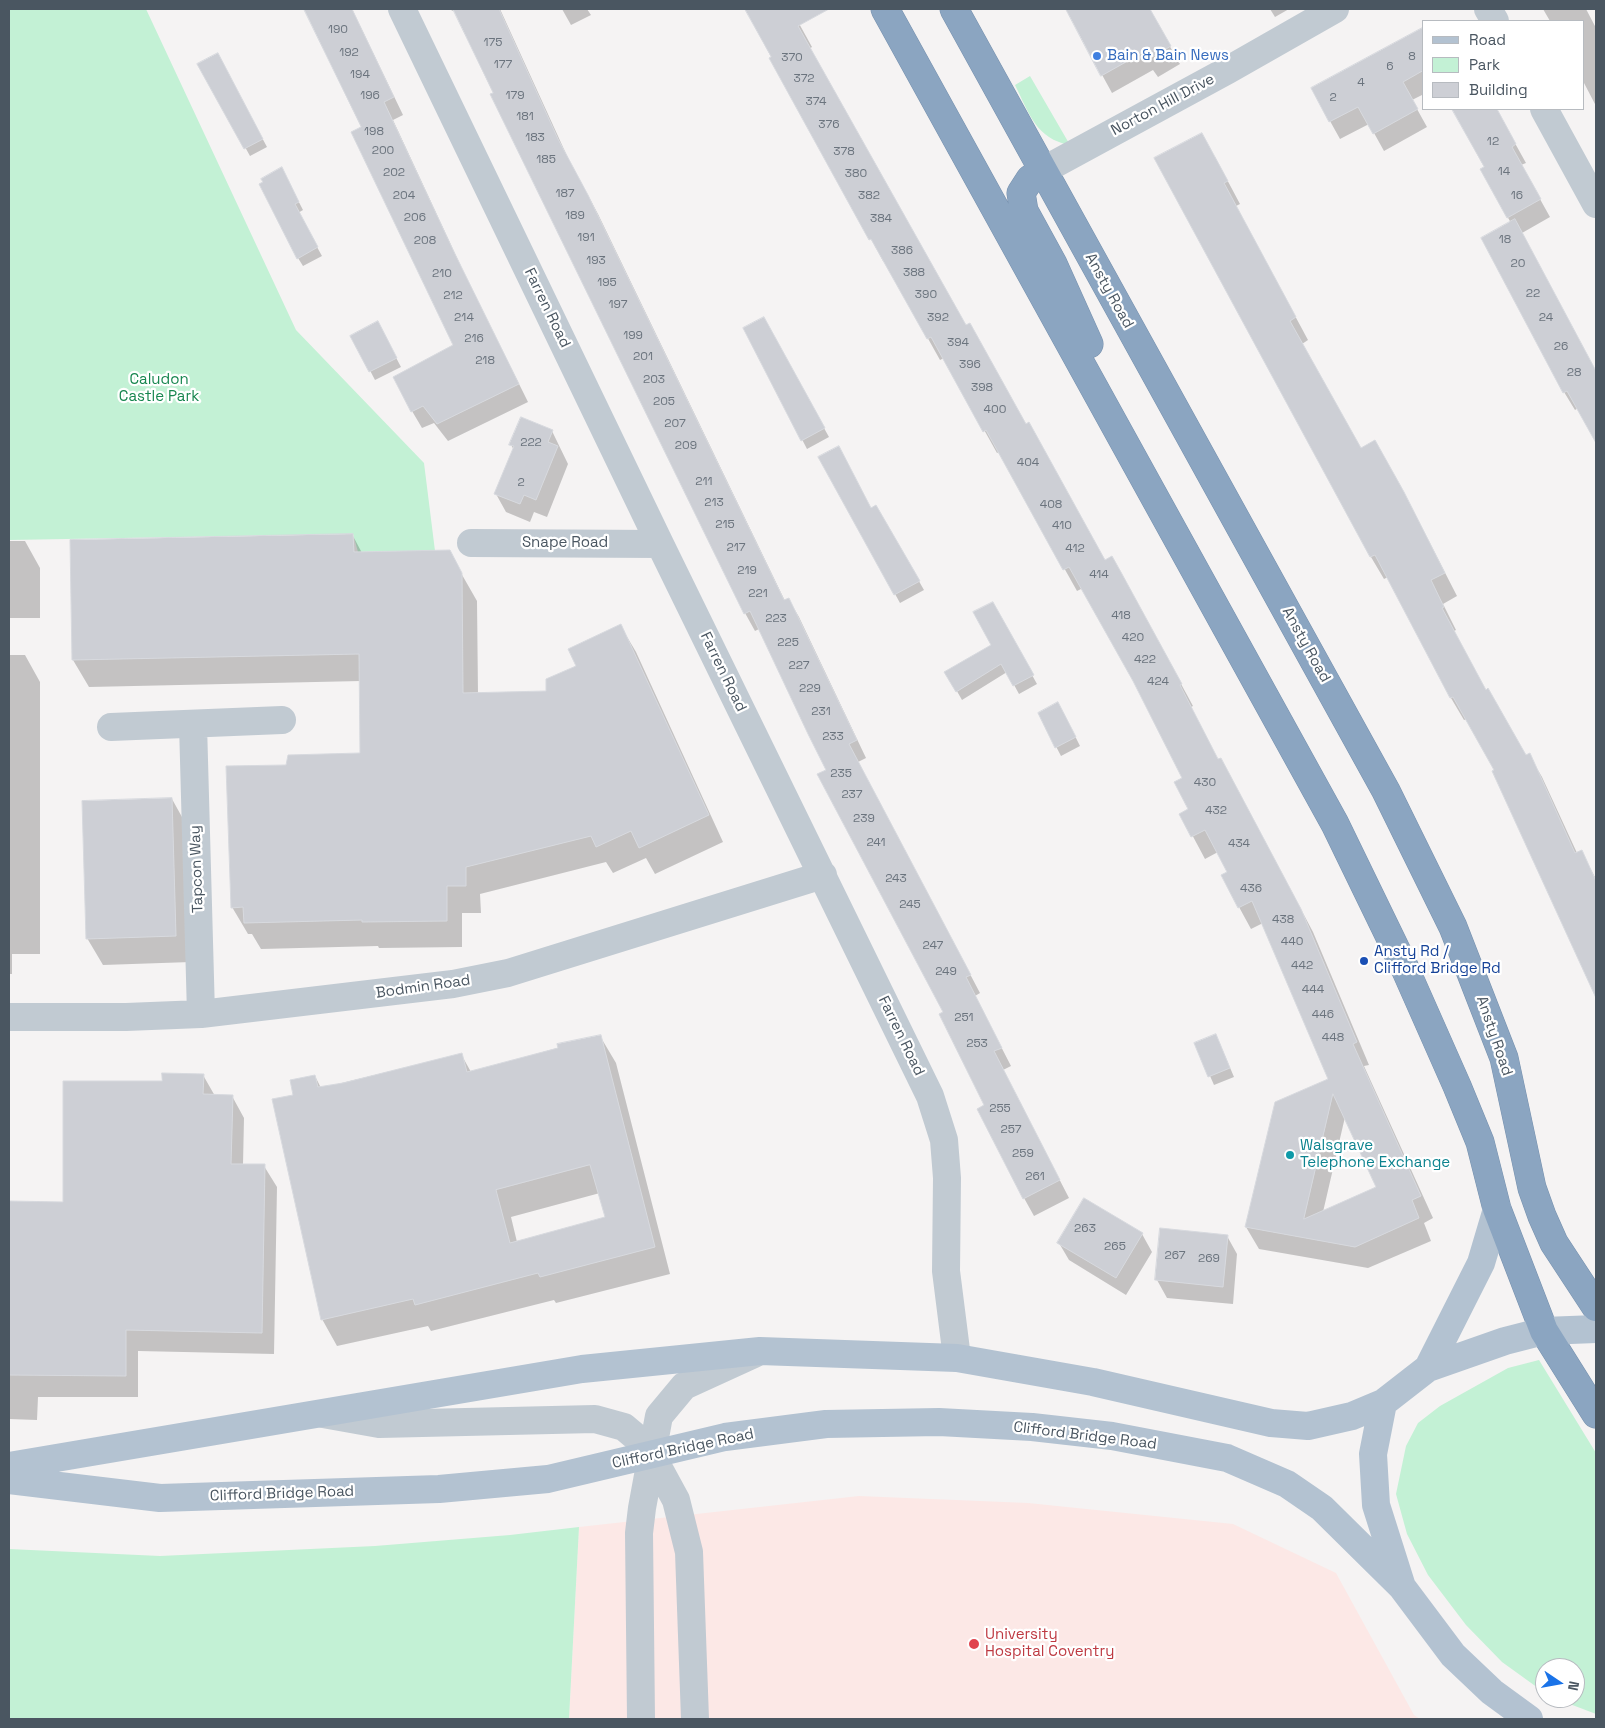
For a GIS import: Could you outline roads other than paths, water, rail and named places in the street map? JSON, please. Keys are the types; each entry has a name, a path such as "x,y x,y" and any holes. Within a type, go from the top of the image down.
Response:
{"highway":[{"path":"885,9 1335,824 1403,964 1457,1086 1480,1142 1494,1199 1544,1331 1596,1414"},
{"name":"Ansty Road","path":"954,9 1386,790 1449,918 1504,1058 1532,1188 1542,1216 1554,1243 1596,1307"},
{"path":"1042,171 1030,179 1021,193 1024,211 1053,264 1101,371 1125,444"}],"main road":[{"path":"1428,1368 1480,1263 1494,1199"},
{"path":"9,1466 582,1369 760,1351 957,1358 1093,1382 1271,1423 1321,1424 1352,1416 1383,1403 1428,1368 1505,1341 1544,1331 1596,1329"},
{"path":"1383,1403 1373,1454 1376,1505 1402,1586 1453,1655 1492,1692 1529,1719"},
{"name":"Clifford Bridge Road","path":"9,1480 160,1498 439,1489 548,1479 725,1437 826,1424 938,1422 1032,1427 1112,1436 1227,1458 1287,1484 1322,1508 1402,1586"}],"street":[{"name":"Farren Road","path":"402,9 660,544 930,1096 944,1140 947,1178 946,1270 957,1358"},
{"name":"Norton Hill Drive","path":"1042,171 1228,70 1335,9"},
{"path":"1488,9 1494,20"},
{"path":"1545,110 1596,204"},
{"name":"Snape Road","path":"470,543 660,544"},
{"path":"111,727 282,720"},
{"name":"Tapcon Way","path":"193,724 201,1014"},
{"name":"Bodmin Road","path":"9,1017 126,1017 201,1014 453,984 508,973 823,875"},
{"path":"641,1719 639,1533 659,1416 684,1386 760,1351"},
{"path":"323,1414 379,1424 595,1420 624,1427 643,1443 652,1454 676,1500 690,1552 695,1719"}],"place":[{"name":"Bain & Bain News","path":"1097,56"},
{"name":"Ansty Rd / Clifford Bridge Rd","path":"1364,961"},
{"name":"Walsgrave Telephone Exchange","path":"1290,1155"},
{"name":"University Hospital Coventry","path":"974,1644"}],"park label":[{"name":"Caludon Castle Park","path":"159,388"}]}
